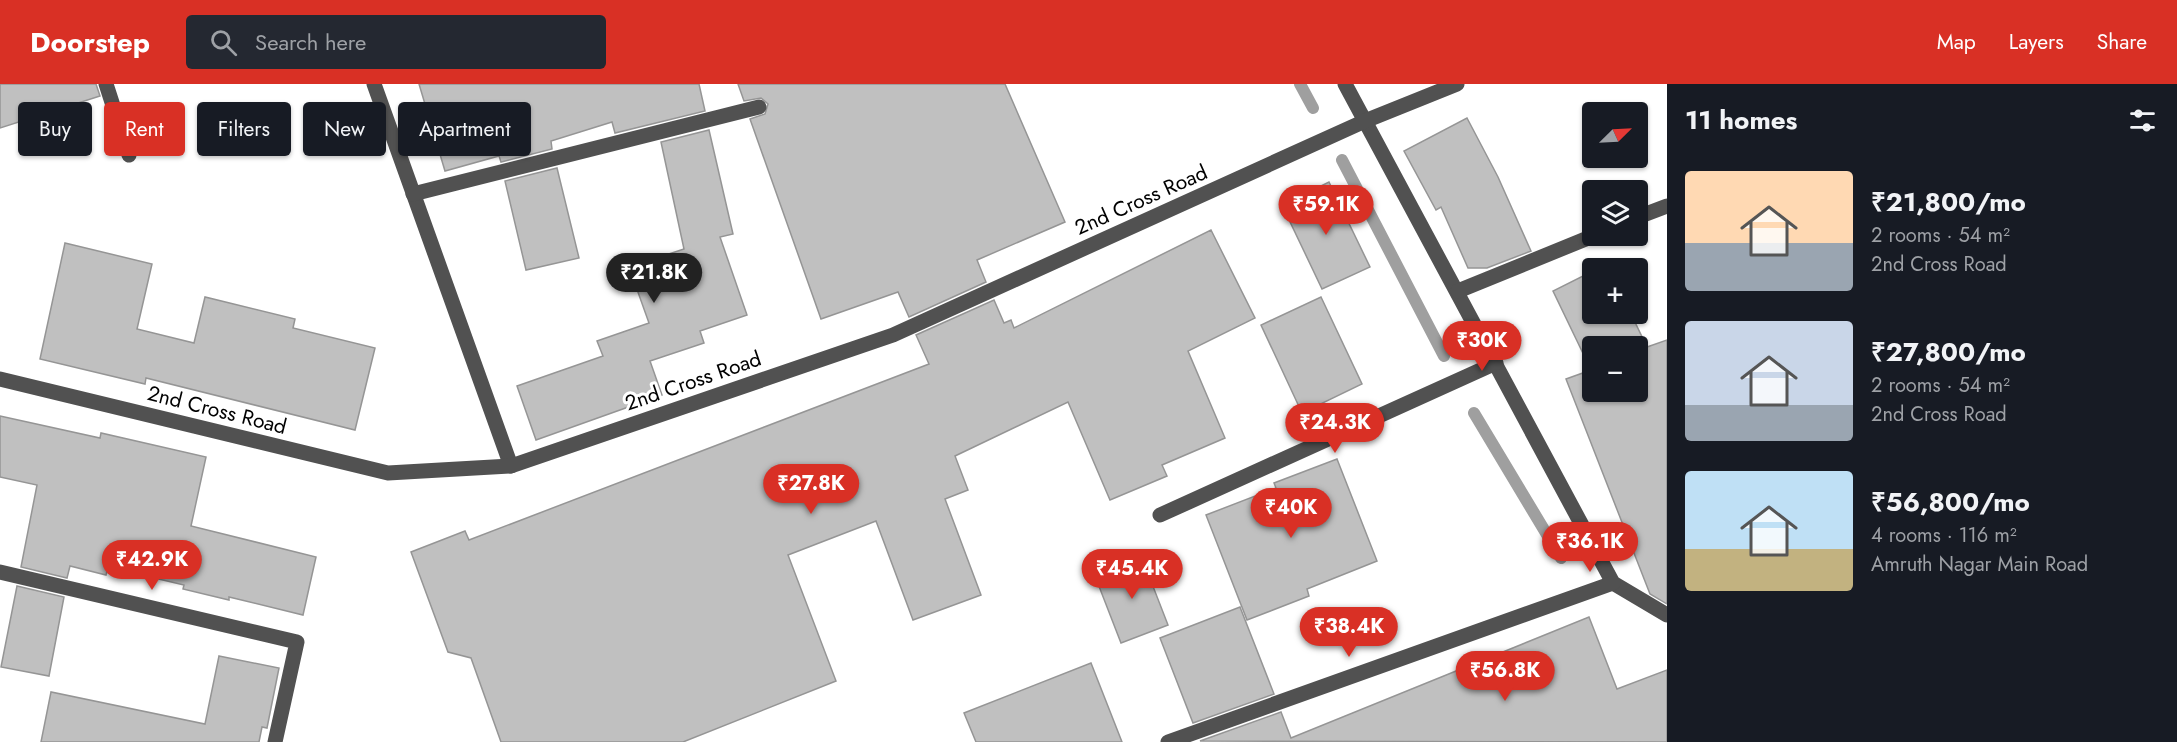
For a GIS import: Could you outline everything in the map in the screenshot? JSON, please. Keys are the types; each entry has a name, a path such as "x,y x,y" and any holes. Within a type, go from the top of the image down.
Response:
{"street":[{"path":"106,84 112,102"},
{"path":"374,84 511,466"},
{"path":"1345,84 1613,583 1667,615"},
{"name":"2nd Cross Road","path":"0,379 388,473 511,466 892,335 1365,121 1457,84"},
{"path":"413,194 759,107"},
{"path":"1648,213 1667,206"},
{"path":"1458,291 1582,240"},
{"path":"1160,515 1496,363"},
{"path":"0,572 297,642 275,742"},
{"path":"1168,742 1613,583"}],"building":[{"path":"0,84 96,84 100,96 81,102 18,102 18,122 0,128"},
{"path":"419,84 699,84 705,111 615,133 612,122 551,141 552,149 531,154 531,102 424,102"},
{"path":"738,84 1005,84 1065,222 977,260 986,282 909,317 898,292 821,319 750,119 765,114 768,104 761,98 744,101"},
{"path":"1467,118 1498,177 1531,251 1487,268 1468,268 1441,207 1436,210 1404,151"},
{"path":"709,130 733,234 720,237 747,315 700,331 704,343 650,361 662,395 536,440 517,386 603,356 597,341 649,323 629,267 684,249 661,142"},
{"path":"441,156 499,156 445,171"},
{"path":"499,156 525,156 501,162"},
{"path":"557,168 579,258 526,270 505,181"},
{"path":"1329,182 1370,267 1322,289 1282,205"},
{"path":"1211,230 1255,318 1188,351 1225,438 1162,465 1167,476 1110,500 1068,402 955,456 968,490 945,499 981,595 913,620 876,521 788,555 836,681 683,742 501,742 471,658 448,652 411,552 465,531 469,540 929,364 916,335 994,300 1004,323 1011,320 1014,328"},
{"path":"65,243 152,264 137,329 194,343 205,297 295,319 293,328 375,348 355,430 146,378 145,384 40,359"},
{"path":"1582,276 1582,324 1636,324 1642,336 1582,336 1582,351 1553,291"},
{"path":"1321,297 1362,384 1302,413 1261,325"},
{"path":"1667,340 1667,604 1650,594 1566,379 1582,373 1582,402 1648,402 1648,347"},
{"path":"0,416 100,438 101,433 206,457 191,526 316,557 303,615 229,597 229,600 183,589 184,585 108,567 106,575 70,566 67,578 21,567 37,485 0,477"},
{"path":"1337,459 1377,561 1307,589 1309,596 1247,620 1206,515 1276,488 1274,483"},
{"path":"1142,558 1168,625 1121,643 1095,576"},
{"path":"17,586 64,597 49,676 1,667"},
{"path":"1240,607 1274,694 1193,723 1160,638"},
{"path":"1589,617 1617,689 1667,670 1667,742 1200,741 1281,712 1291,738"},
{"path":"219,656 279,668 267,728 262,727 259,742 41,742 51,692 205,724"},
{"path":"1091,663 1122,742 976,742 964,713"}],"waterway":[{"path":"1300,84 1313,108"},
{"path":"1342,160 1444,356"},
{"path":"1474,413 1561,558"}]}
